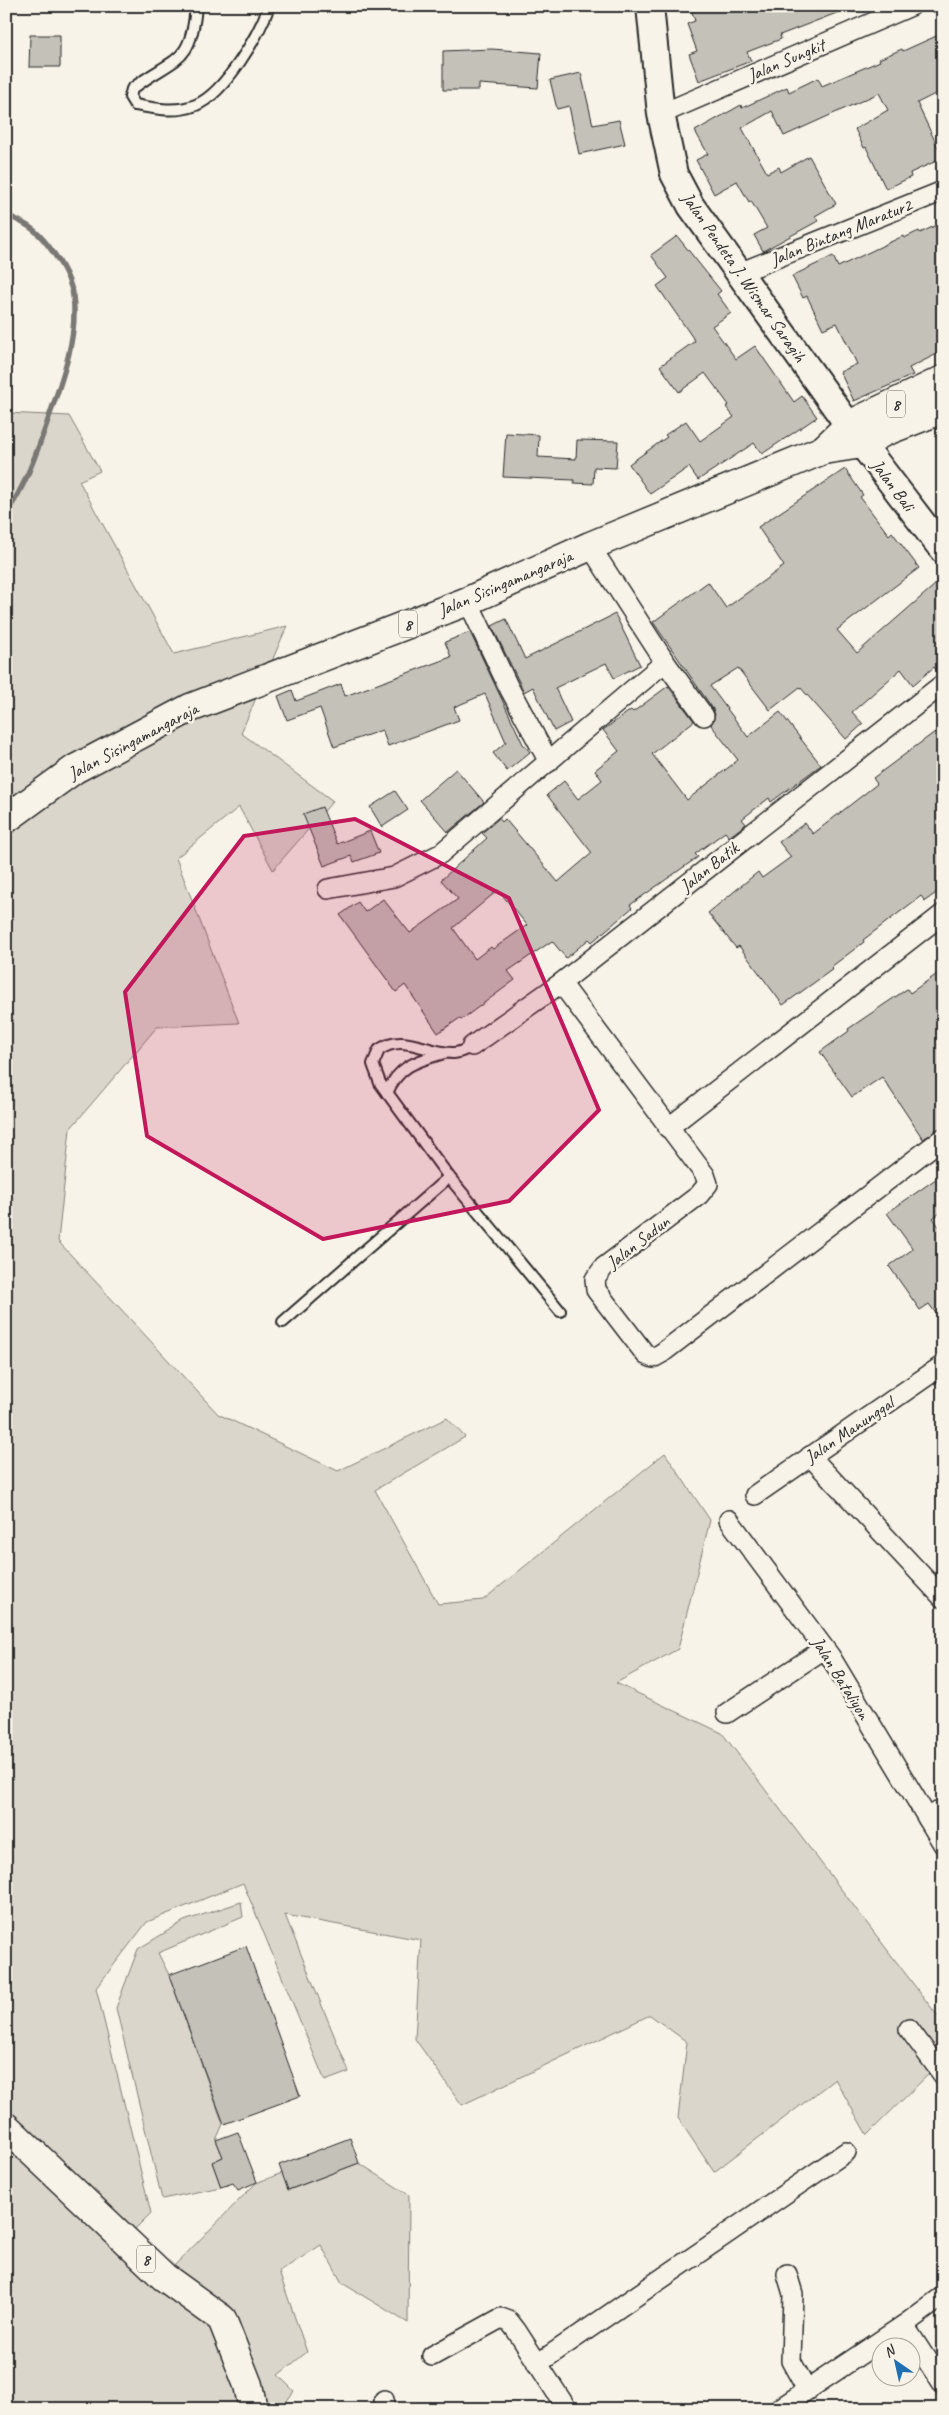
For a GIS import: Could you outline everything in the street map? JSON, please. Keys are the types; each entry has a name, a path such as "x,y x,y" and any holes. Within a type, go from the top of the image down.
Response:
{"highway":[{"name":"8","path":"855,435 943,380"},
{"name":"8","path":"855,435 884,432 943,409"},
{"name":"Jalan Sisingamangaraja","path":"6,819 75,769 190,708 468,601 590,546 855,435"},
{"name":"8","path":"6,2127 164,2276 222,2319 248,2385 253,2409"}],"street":[{"name":"Jalan Pendeta J. Wismar Saragih","path":"650,6 662,114 674,174 681,189 855,435"},
{"name":"Jalan Sungkit","path":"662,114 911,6"},
{"name":"Jalan Bintang Maratur2","path":"739,273 943,190"},
{"name":"Jalan Bali","path":"855,435 943,550"},
{"path":"590,546 665,662 704,716"},
{"path":"468,601 508,686 549,762"},
{"path":"328,889 394,877 421,866 440,854 665,662"},
{"name":"Jalan Batik","path":"472,1046 561,984 943,684"},
{"path":"668,1128 943,914"},
{"name":"Jalan Sadun","path":"561,984 705,1175 708,1184 699,1196 604,1267 594,1279 596,1290 646,1356 653,1358 943,1138"},
{"name":"Jalan Manunggal","path":"755,1495 943,1366"},
{"path":"810,1456 943,1598"},
{"name":"Jalan Bataliyon","path":"729,1520 824,1649 943,1844"},
{"path":"727,1713 824,1649"},
{"path":"928,1819 943,1808"},
{"path":"909,2029 943,2076"},
{"path":"538,2364 846,2152"},
{"path":"787,2274 793,2294 791,2361 807,2390"},
{"path":"779,2409 904,2325 943,2296"},
{"path":"432,2356 501,2318 509,2321 567,2409"},
{"path":"904,2325 943,2385"}],"lane":[{"path":"196,6 190,43 184,54 132,89 130,97 135,105 168,111 197,104 211,94 246,54 263,23 269,6"},
{"path":"472,1046 460,1052 447,1052 404,1042 386,1044 375,1055 373,1064 375,1074 449,1177 560,1310"},
{"path":"387,1093 393,1079 403,1069 413,1063 447,1052"},
{"path":"283,1322 449,1177"}],"highlighted area":[{"path":"355,819 509,898 599,1110 509,1201 323,1239 147,1136 125,992 244,836"}],"shaded area":[{"path":"6,413 69,416 100,471 79,481 174,654 287,626 241,733 333,801 273,870 239,807 176,858 239,1023 157,1027 70,1129 58,1241 218,1414 338,1471 447,1418 465,1437 375,1490 438,1604 483,1600 665,1453 710,1520 678,1649 616,1683 722,1733 943,2023 943,2060 867,2135 835,2079 714,2172 678,2118 687,2042 650,2015 462,2105 415,2039 421,1940 285,1915 349,2072 325,2081 243,1883 147,1922 96,1988 151,2213 125,2239 164,2276 256,2183 282,2173 289,2190 359,2163 409,2195 408,2323 342,2283 321,2245 279,2272 307,2352 278,2375 294,2391 281,2409 6,2409"},
{"path":"241,1902 243,1917 158,1953 169,1975 223,2124 216,2140 223,2157 212,2162 221,2187 162,2199 116,2008 138,1949 184,1921"}],"building":[{"path":"690,6 852,7 780,35 781,39 747,52 751,61 699,81 689,54 697,51 687,24 695,21"},
{"path":"943,33 943,90 917,103 943,158 910,173 911,177 886,189 866,147 864,148 855,129 888,110 879,93 784,136 772,111 742,128 767,173 779,167 781,172 809,156 836,204 815,216 818,221 763,251 754,235 767,228 737,181 714,194 696,160 708,154 695,131 741,105 742,108 787,87 789,92 818,78 822,86 880,61 879,59 902,49 903,51"},
{"path":"30,35 60,35 60,67 29,67"},
{"path":"492,49 541,53 538,88 479,84 479,90 443,90 443,51"},
{"path":"581,73 593,125 619,120 625,144 579,154 569,106 557,109 550,80"},
{"path":"943,222 943,351 909,368 913,375 854,401 840,372 857,364 837,323 823,329 807,296 803,298 792,276 833,256 838,267 903,236 904,238 919,231 920,233"},
{"path":"677,236 721,291 717,294 731,313 712,326 736,359 755,346 794,402 802,396 817,417 762,454 754,443 698,480 689,467 650,494 629,464 686,421 700,441 734,417 726,407 729,405 705,373 679,392 660,366 695,341 657,286 668,278 651,255"},
{"path":"506,433 539,435 538,457 576,459 577,440 618,441 616,468 594,467 593,484 574,483 574,480 503,477"},
{"path":"845,469 863,495 860,497 889,535 892,532 919,568 837,630 857,653 936,584 943,593 943,673 939,674 934,667 913,685 901,669 852,712 863,724 846,739 800,687 770,710 738,668 710,686 748,737 780,712 821,765 771,802 769,798 742,819 746,824 729,837 725,832 695,854 698,857 630,905 632,908 592,942 589,939 566,958 552,941 508,971 515,980 461,1020 460,1018 438,1033 405,985 396,992 340,915 358,902 365,912 383,899 410,933 458,899 441,880 487,838 482,833 499,818 502,822 505,819 558,882 592,853 547,795 564,781 578,799 602,780 595,770 619,751 603,730 631,710 633,712 668,686 694,721 652,754 687,800 738,760 711,725 715,715 713,709 653,622 708,582 726,608 784,566 758,527","holes":["498,890 527,925 475,959 453,928"]},
{"path":"615,614 640,665 614,678 606,663 555,688 571,722 554,731 533,687 524,692 492,626 506,619 525,659"},
{"path":"470,632 523,744 530,752 507,771 493,753 506,742 485,694 454,707 459,720 388,746 382,730 334,747 320,708 287,720 278,696 292,690 296,701 341,684 345,696 451,657 445,642"},
{"path":"943,726 943,888 925,901 921,896 863,940 864,942 831,967 833,969 783,1005 739,946 736,948 708,913 758,872 762,878 791,857 779,842 805,823 813,834 877,784 873,778"},
{"path":"456,769 484,802 448,832 420,800"},
{"path":"395,791 408,810 382,827 370,807"},
{"path":"322,807 337,844 370,831 379,853 354,862 351,856 324,866 303,814"},
{"path":"943,970 943,1127 923,1139 882,1077 852,1097 820,1052 849,1031 848,1029 907,989 910,993"},
{"path":"943,1174 943,1211 933,1218 943,1232 943,1323 929,1304 920,1310 889,1266 913,1249 887,1213"},
{"path":"246,1946 300,2096 224,2124 169,1975"},
{"path":"238,2132 257,2182 238,2190 233,2183 221,2187 212,2162 223,2157 216,2140"},
{"path":"350,2138 359,2163 288,2190 279,2165"}],"waterway":[{"path":"6,215 34,230 55,255 64,269 70,285 74,312 71,346 57,395 29,471 18,495 6,512"}]}
